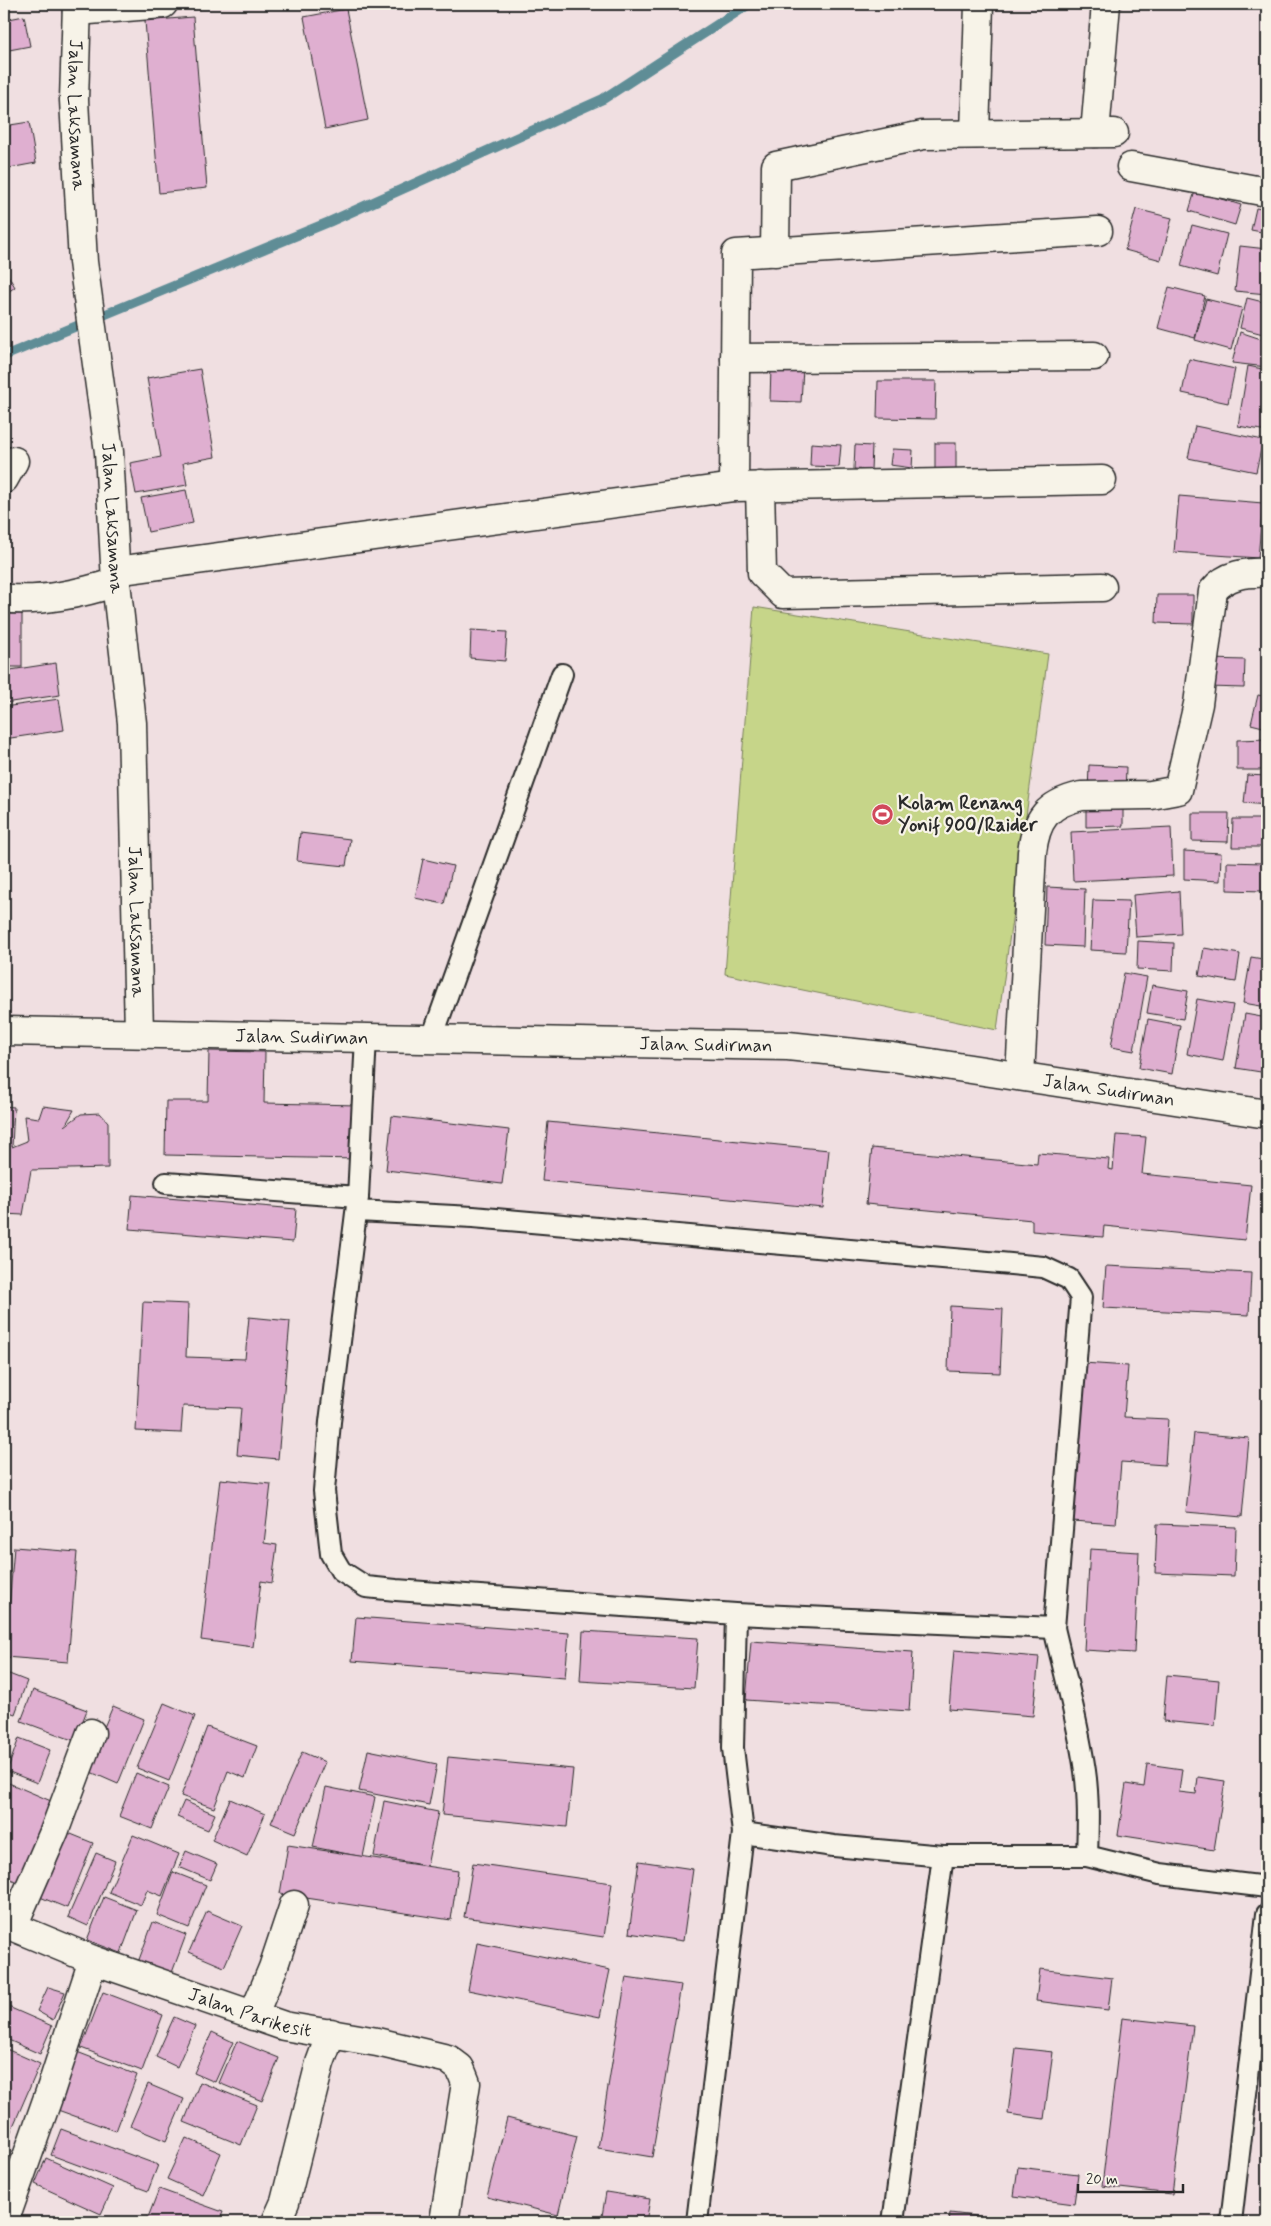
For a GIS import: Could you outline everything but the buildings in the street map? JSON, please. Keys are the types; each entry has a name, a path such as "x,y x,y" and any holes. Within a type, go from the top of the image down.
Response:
{"street":[{"path":"77,8 163,4"},
{"path":"975,134 979,4"},
{"path":"775,252 776,166 923,135 1105,133 1106,4"},
{"name":"Jalan Laksamana","path":"77,8 74,100 83,262 109,452 116,577 132,723 140,1033"},
{"path":"1131,167 1267,192"},
{"path":"1098,231 736,254 735,358 747,487 762,573 782,594 1102,587"},
{"path":"735,358 1094,356"},
{"path":"4,598 34,599 90,591 116,577 747,487 1102,480"},
{"path":"1020,1076 1032,852 1036,829 1049,810 1070,798 1080,796 1151,796 1178,790 1198,704 1213,591 1220,582 1232,577 1246,573 1267,573"},
{"name":"Jalan Sudirman","path":"4,1031 788,1046 892,1057 1267,1114"},
{"path":"8,1925 54,1832 91,1733"},
{"path":"253,2016 273,1968 294,1904"},
{"name":"Jalan Parikesit","path":"8,1925 93,1960 284,2026 331,2033 448,2059 460,2068 466,2084 444,2222"},
{"path":"4,2222 51,2089 93,1960"},
{"path":"276,2222 285,2202 320,2063 331,2033"}],"lane":[{"path":"432,1038 562,674"},
{"path":"366,1037 358,1204 331,1412 324,1491 330,1554 341,1571 366,1586 396,1590 736,1614 1054,1628"},
{"path":"166,1183 473,1217 1035,1266 1044,1267 1069,1279 1081,1297 1054,1628 1085,1772 1088,1816 1086,1856"},
{"path":"697,2222 743,1833 733,1748 736,1614"},
{"path":"743,1833 834,1846 943,1856 1086,1856 1160,1874 1267,1887"},
{"path":"893,2222 943,1856"},
{"path":"1232,2222 1267,1914"}],"green space":[{"name":"Kolam Renang Yonif 900/Raider","path":"754,607 1048,654 997,1030 725,974"}],"waterway":[{"path":"4,356 329,222 603,99 749,4"}],"place":[{"name":"Kolam Renang Yonif 900/Raider","path":"882,814"}]}
